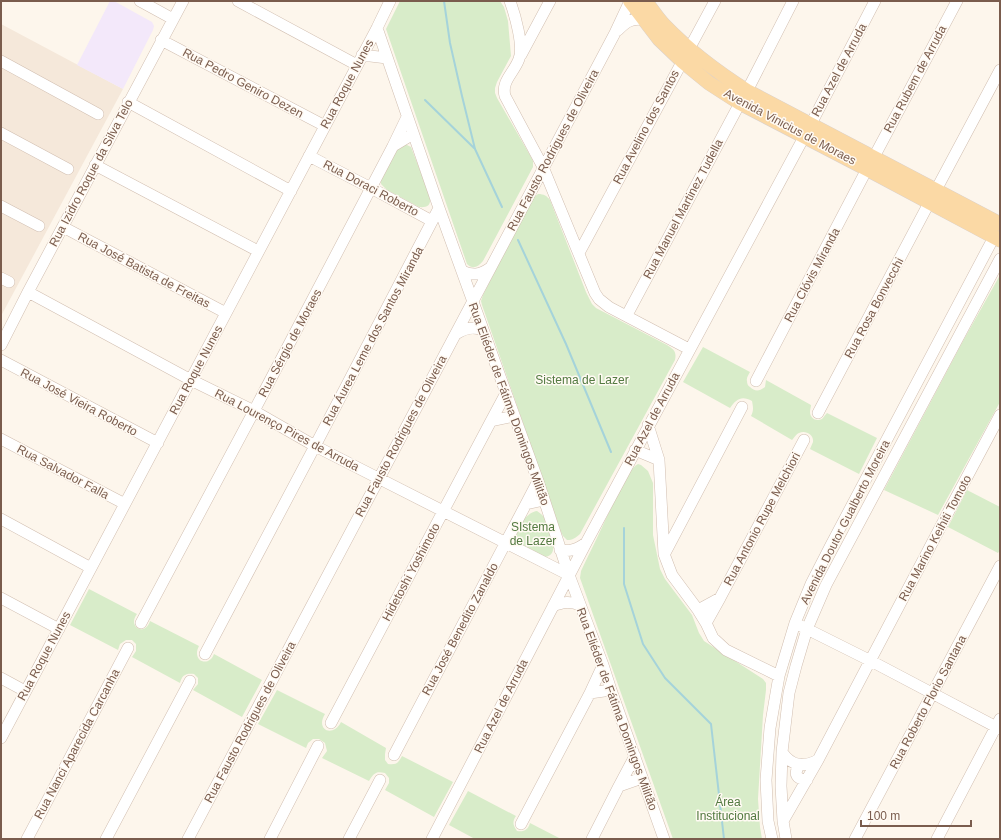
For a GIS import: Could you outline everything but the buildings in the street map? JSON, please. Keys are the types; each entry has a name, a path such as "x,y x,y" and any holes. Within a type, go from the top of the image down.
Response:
{"main road":[{"name":"Avenida Vinicius de Moraes","path":"630,1 659,39 747,91 811,124 870,163 998,235"},
{"name":"Avenida Vinicius de Moraes","path":"645,1 709,83 740,103 804,136 870,163"},
{"name":"Avenida Vinicius de Moraes","path":"932,197 1000,224"}],"street":[{"path":"140,1 173,18"},
{"name":"Rua Izidro Roque da Silva Telo","path":"1,345 182,1"},
{"path":"238,1 359,60 387,58"},
{"path":"510,1 519,38 519,60"},
{"path":"550,1 505,84 505,96 543,167 599,300 689,349"},
{"name":"Rua Fausto Rodrigues de Oliveira","path":"188,839 615,33 630,1"},
{"name":"Rua Avelino dos Santos","path":"579,253 715,1"},
{"path":"747,91 793,1"},
{"name":"Rua Azel de Arruda","path":"432,839 648,425 811,124 875,1"},
{"name":"Rua Rubem de Arruda","path":"870,163 957,1"},
{"name":"Rua Roque Nunes","path":"1,738 377,28 388,2"},
{"name":"Rua Fausto Rodrigues de Oliveira","path":"615,33 630,20 643,19"},
{"name":"Rua Eliéder de Fátima Domingos Militão","path":"377,28 439,208 538,482 569,576 603,665 664,839"},
{"name":"Rua Pedro Geniro Dezen","path":"161,40 325,126"},
{"path":"1,61 98,114"},
{"name":"Rua Rosa Bonvecchi","path":"818,413 1000,70"},
{"path":"128,102 291,190"},
{"name":"Rua Manuel Martinez Tudella","path":"626,315 740,103"},
{"name":"Rua Sérgio de Moraes","path":"141,623 254,412 408,117"},
{"path":"1,133 68,169"},
{"path":"393,146 413,134"},
{"name":"Rua Doraci Roberto","path":"309,156 432,221"},
{"name":"Rua Clóvis Miranda","path":"756,381 870,163"},
{"path":"95,165 258,251"},
{"path":"1,206 39,226"},
{"name":"Rua Áurea Leme dos Santos Miranda","path":"205,654 439,208"},
{"name":"Rua José Batista de Freitas","path":"63,227 226,313"},
{"path":"427,232 431,231 449,236"},
{"name":"Avenida Doutor Gualberto Moreira","path":"772,839 768,822 766,780 770,728 778,676 795,623 811,584 831,545 998,235"},
{"name":"Avenida Doutor Gualberto Moreira","path":"786,839 783,821 781,786 782,752 789,693 807,629 826,585 1000,259"},
{"path":"462,271 470,275 484,272 490,268"},
{"name":"Rua Lourenço Pires de Arruda","path":"28,292 315,446 569,576"},
{"path":"456,334 470,327 483,330"},
{"name":"Rua José Vieira Roberto","path":"1,360 158,443"},
{"name":"Hidetoshi Yoshimoto","path":"331,723 506,393"},
{"path":"664,554 742,407"},
{"name":"Rua Marino Keihiti Tomoto","path":"783,821 818,760 871,661 1000,415"},
{"path":"491,421 514,416"},
{"path":"648,425 658,460 664,554 672,575 698,610 713,638 726,650 778,676"},
{"name":"Rua Salvador Falla","path":"1,439 125,504"},
{"name":"Rua Antonio Rupe Melchiori","path":"706,623 804,440"},
{"path":"635,450 658,460"},
{"name":"Rua José Benedito Zanaldo","path":"394,755 538,482"},
{"path":"526,504 544,500"},
{"path":"663,526 680,517 687,511"},
{"path":"1,519 91,568"},
{"path":"663,526 667,532 677,530"},
{"path":"560,550 573,550 586,543"},
{"name":"Rua Roberto Florio Santana","path":"855,839 1000,566"},
{"path":"1,598 59,629"},
{"name":"Rua Antonio Rupe Melchiori","path":"698,610 720,598"},
{"path":"553,606 568,602 574,602 580,605"},
{"path":"795,623 999,725 936,839"},
{"name":"Rua Nanci Aparecida Carcanha","path":"27,839 128,648"},
{"path":"521,824 590,693 603,665"},
{"path":"1,678 26,691"},
{"path":"106,839 190,681"},
{"path":"590,693 611,690"},
{"path":"270,839 318,746"},
{"path":"782,752 791,761 800,764 810,764 818,760"},
{"path":"592,839 635,756"},
{"path":"800,764 797,768 796,774 798,778 807,780"},
{"path":"619,786 642,778"},
{"path":"349,839 380,780"}],"shaded area":[{"path":"110,1 114,1 152,22 154,26 123,89 77,65"},
{"path":"1,24 123,89 1,316"}],"green space":[{"path":"400,1 500,1 504,7 508,21 511,56 497,82 495,93 531,157 533,167 483,261 475,267 471,267 467,264 386,29"},
{"path":"405,144 411,147 429,194 430,203 425,207 419,207 387,190 381,184 381,177 396,150"},
{"name":"Sistema de Lazer","path":"538,194 548,197 550,200 592,304 596,308 667,345 675,352 675,360 580,534 569,540 563,536 561,532 481,301 512,237 534,197"},
{"path":"1000,275 1000,402 938,515 884,490 963,341"},
{"path":"703,347 750,372 747,383 754,390 759,390 765,387 766,380 811,405 810,414 814,419 822,419 827,413 877,438 859,474 810,449 813,442 811,435 802,432 796,435 792,440 751,416 753,410 752,401 742,398 737,400 730,408 683,382"},
{"name":"Sistema de Lazer","path":"638,464 648,471 653,483 653,535 660,569 665,579 692,615 704,641 763,679 766,683 758,799 762,839 673,839 580,578 581,571 622,486 630,472"},
{"path":"967,490 1000,507 1000,550 998,553 948,527"},
{"name":"SIstema de Lazer","path":"537,511 546,520 553,541 552,552 550,555 545,557 540,556 527,548 517,539 517,531 519,526 529,514"},
{"path":"89,589 137,614 134,619 134,623 138,628 141,629 148,626 150,621 199,646 197,656 202,661 208,661 214,654 262,680 242,717 193,690 198,684 198,678 194,674 185,675 180,683 132,657 136,651 136,644 132,640 126,640 120,644 118,650 70,625"},
{"path":"277,690 325,714 322,724 326,730 334,730 341,722 386,748 385,760 388,764 397,763 402,756 453,782 434,817 385,790 389,783 389,778 385,773 376,773 369,781 322,758 327,751 325,743 319,739 313,739 308,743 306,748 258,724"},
{"path":"468,791 516,816 514,824 517,831 525,830 530,823 561,839 475,839 449,825"}],"waterway":[{"path":"444,1 450,43 475,149 502,207"},
{"path":"425,100 474,148"},
{"path":"518,240 566,344 611,452"},
{"path":"624,528 624,584 643,644 665,678 711,724 724,839"}],"park label":[{"name":"Área Institucional","path":"728,809"}]}
